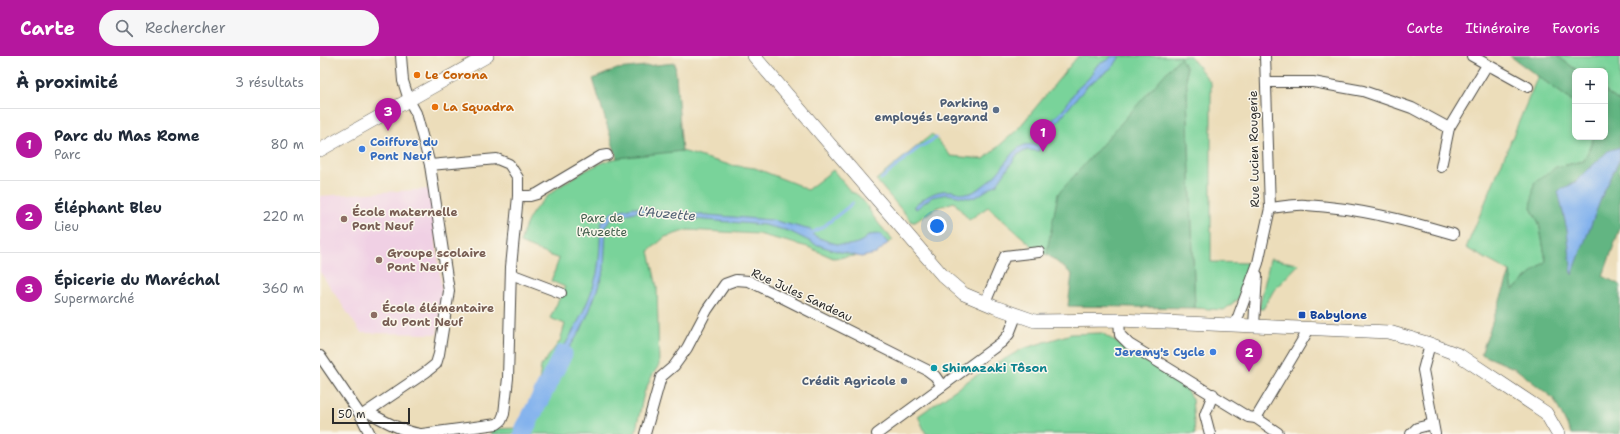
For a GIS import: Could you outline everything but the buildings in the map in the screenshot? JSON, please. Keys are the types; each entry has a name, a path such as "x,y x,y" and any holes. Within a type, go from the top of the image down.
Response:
{"main road":[{"path":"320,150 488,56"},
{"path":"754,56 943,276 964,294 1016,316 1035,321 1119,320 1389,332 1430,344 1459,355 1546,413 1558,434"}],"street":[{"path":"365,414 433,367 438,360 449,291 430,165 416,113 409,100 403,81 401,56"},
{"name":"Rue Lucien Rougerie","path":"1254,326 1258,264 1270,208 1265,56"},
{"path":"1472,56 1486,66 1528,87"},
{"path":"1441,167 1449,128 1486,66"},
{"path":"1266,82 1313,82 1363,91 1412,108 1449,128"},
{"path":"518,196 530,196 537,194 601,156 607,155"},
{"path":"365,414 421,434 497,424 501,421 504,414 508,378 511,274 518,196 518,178 509,164 497,159 430,165"},
{"path":"1270,208 1305,205 1355,210 1404,220 1453,234"},
{"path":"984,303 1005,256 1039,252"},
{"name":"Rue Lucien Rougerie","path":"1235,325 1258,264"},
{"path":"511,274 561,293"},
{"name":"Rue Jules Sandeau","path":"645,434 662,376 674,366 687,348 707,310 725,284 736,280 749,281 927,370 935,376 942,386"},
{"path":"877,434 1002,342 1009,334 1016,316"},
{"path":"1119,320 1120,335 1130,344 1248,417 1256,418 1278,434"},
{"path":"1256,418 1309,329"},
{"path":"1411,434 1417,428 1434,429 1423,370 1430,344"},
{"path":"320,356 365,414 370,434"},
{"path":"1210,434 1205,415 1213,394"}],"shaded area":[{"name":"Groupe scolaire Pont Neuf","path":"430,189 442,292 437,334 361,333 320,272 320,196"}],"green space":[{"path":"1078,56 1190,56 1211,83 1211,262 1248,263 1238,299 1224,310 1195,308 1186,68 1058,194 1048,255 1039,252 988,207 969,220 954,202 936,208 915,222 912,222 876,180 932,134 951,156 984,159 1017,130"},
{"path":"1510,56 1557,56 1574,68 1572,68 1572,101"},
{"path":"1557,56 1620,56 1620,102 1608,93 1608,68 1574,68"},
{"path":"1180,57 1186,68 1195,308 1068,306 1072,274 1048,255 1047,251 1058,194"},
{"path":"675,63 682,151 617,158 593,79 617,69"},
{"path":"1538,76 1572,101 1572,140 1593,140 1584,161 1556,167 1531,208 1539,223 1546,261 1512,291 1510,272 1466,248"},
{"path":"1608,93 1620,102 1620,228 1603,276 1620,285 1620,434 1571,434 1554,399 1516,369 1481,354 1510,272 1513,290 1546,261 1539,223 1531,208 1534,183 1556,167 1584,161 1593,140 1608,140"},
{"name":"Parc de l'Auzette","path":"682,151 730,165 755,168 807,190 833,170 851,192 859,196 873,217 893,240 885,245 876,254 833,258 808,247 758,234 688,230 665,237 649,251 657,287 659,365 644,393 635,434 491,434 490,429 522,428 530,403 538,390 541,366 560,341 565,324 550,318 565,287 551,281 559,259 520,243 527,223 533,212 540,203 559,187 583,172 606,161 633,155"},
{"path":"1270,259 1299,264 1274,290 1263,309 1259,309"},
{"path":"1102,333 1184,386 1192,399 1195,434 926,434 918,416 972,378 1022,349 1071,334"}],"water":[{"path":"1112,56 1120,56 1114,66 1088,85 1056,123 1045,146 1038,151 1027,150 1017,155 997,184 976,197 968,198 947,194 932,197 916,209 914,206 936,192 952,191 965,194 973,192 994,177 1018,148 1026,145 1040,144 1045,139 1054,118 1063,110 1076,90 1089,78 1097,65 1108,60"},
{"path":"1620,147 1620,159 1602,196 1572,275 1567,230 1558,191 1574,183 1608,151"},
{"path":"634,207 668,212 772,220 811,230 813,235 842,245 856,243 869,235 880,234 888,243 876,254 861,257 815,244 789,231 764,225 671,217 638,211 616,217 610,220 606,226 604,271 589,312 581,330 568,350 554,378 547,376 576,326 593,287 598,267 601,223 612,212"},
{"path":"539,383 551,383 540,399 527,434 519,434 530,403 538,390"}],"waterway":[{"path":"881,179 917,149 936,138"},
{"path":"809,234 823,227 853,203"},
{"name":"L'Auzette","path":"523,434 563,354"}],"place":[{"name":"Le Corona","path":"417,75"},
{"name":"La Squadra","path":"435,107"},
{"name":"Parking employés Legrand","path":"996,110"},
{"name":"Épicerie du Maréchal","path":"388,131"},
{"name":"Coiffure du Pont Neuf","path":"362,149"},
{"name":"Parc du Mas Rome","path":"1043,152"},
{"name":"École maternelle Pont Neuf","path":"344,219"},
{"name":"Groupe scolaire Pont Neuf","path":"379,260"},
{"name":"École élémentaire du Pont Neuf","path":"374,315"},
{"name":"Babylone","path":"1302,315"},
{"name":"Jeremy's Cycle","path":"1213,352"},
{"name":"Shimazaki Tôson","path":"934,368"},
{"name":"Éléphant Bleu","path":"1249,372"},
{"name":"Crédit Agricole","path":"904,381"}]}
